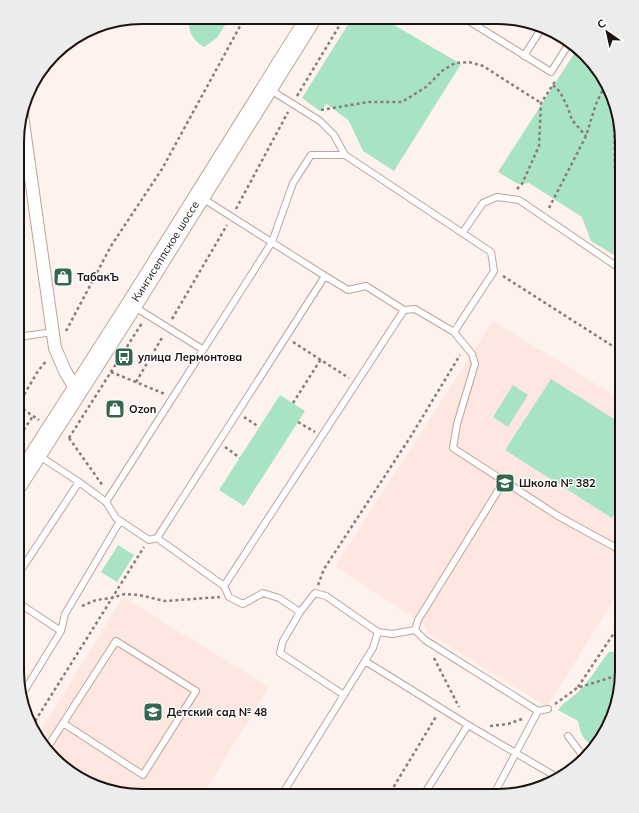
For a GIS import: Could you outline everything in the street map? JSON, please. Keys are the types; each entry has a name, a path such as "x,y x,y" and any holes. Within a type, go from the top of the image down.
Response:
{"main road":[{"name":"Кингисеппское шоссе","path":"24,473 131,306 307,24"}],"street":[{"path":"25,133 55,348 65,371 76,390"}],"lane":[{"path":"473,24 551,72 567,47"},
{"path":"524,56 539,32"},
{"path":"268,88 320,121 334,135 345,155 491,252 494,270 454,332"},
{"path":"108,499 202,349 272,242 293,183 311,155 345,155"},
{"path":"199,196 348,290 366,286 404,310 415,309 454,332 472,354 475,364 457,424 452,448 558,516 615,548"},
{"path":"463,232 483,203 497,197 519,200 615,265"},
{"path":"36,454 108,499 116,518 120,521 149,540 157,538 325,276"},
{"path":"131,306 168,327 202,349"},
{"path":"224,586 404,310"},
{"path":"24,336 53,332"},
{"path":"415,630 418,620 504,481"},
{"path":"24,565 79,482"},
{"path":"26,689 61,631 65,614 120,521"},
{"path":"157,538 224,586 229,597 243,604 263,593 278,598 300,612"},
{"path":"344,695 280,653 283,641 300,612 315,593 326,596 378,632 392,634 415,630"},
{"path":"24,607 61,631"},
{"path":"415,630 425,640 537,713"},
{"path":"285,789 366,661 373,648 378,632"},
{"path":"50,745 63,723 116,640 196,691 144,775 63,723"},
{"path":"366,661 471,727 553,775"},
{"path":"497,789 537,713 548,709"},
{"path":"428,789 471,727"},
{"path":"568,736 580,754"}],"path":[{"path":"24,396 38,371 55,348 111,246 162,169 241,24"},
{"path":"136,382 232,216 293,104 340,24"},
{"path":"306,112 369,102 402,102 426,87 442,71 455,63 469,62 483,66 541,103 539,146 522,184 509,199"},
{"path":"553,85 560,92 572,120 586,136"},
{"path":"544,217 586,136 596,104 603,90"},
{"path":"614,133 615,167"},
{"path":"494,270 615,348"},
{"path":"108,499 69,438 143,321 154,319"},
{"path":"286,337 357,382"},
{"path":"315,593 324,569 411,436 465,346"},
{"path":"293,403 320,359"},
{"path":"111,372 173,397"},
{"path":"237,413 259,427"},
{"path":"24,430 33,416"},
{"path":"298,422 322,436"},
{"path":"218,443 240,458"},
{"path":"35,721 111,598 149,540"},
{"path":"65,614 96,600 125,594 165,601 229,597"},
{"path":"577,688 615,631"},
{"path":"425,640 471,727 508,724 537,713"},
{"path":"548,709 577,688 615,676"},
{"path":"392,789 441,708"}],"shaded area":[{"name":"Школа № 382","path":"493,321 615,396 615,597 547,707 427,632 424,624 335,566"},
{"name":"Детский сад № 48","path":"123,597 269,687 206,789 134,789 104,783 90,777 64,760 53,749 41,731"}],"green space":[{"path":"189,24 226,24 217,38 204,47 193,38"},
{"path":"348,24 392,24 461,64 394,171 363,151 349,121 327,104 320,111 302,98"},
{"path":"574,53 591,70 606,97 611,112 615,142 615,256 591,241 582,217 529,183 518,184 498,172"},
{"path":"551,379 615,420 615,513 612,518 505,450"},
{"path":"513,385 528,395 508,427 493,417"},
{"path":"280,395 305,411 244,506 219,490"},
{"path":"118,545 134,555 117,582 101,572"},
{"path":"609,652 615,652 615,679 613,694 606,716 591,743 583,736 578,721 558,710 582,688"}],"place":[{"name":"ТабакЪ","path":"63,277"},
{"name":"улица Лермонтова","path":"124,357"},
{"name":"Ozon","path":"115,409"},
{"name":"Школа № 382","path":"505,483"},
{"name":"Детский сад № 48","path":"153,712"}]}
